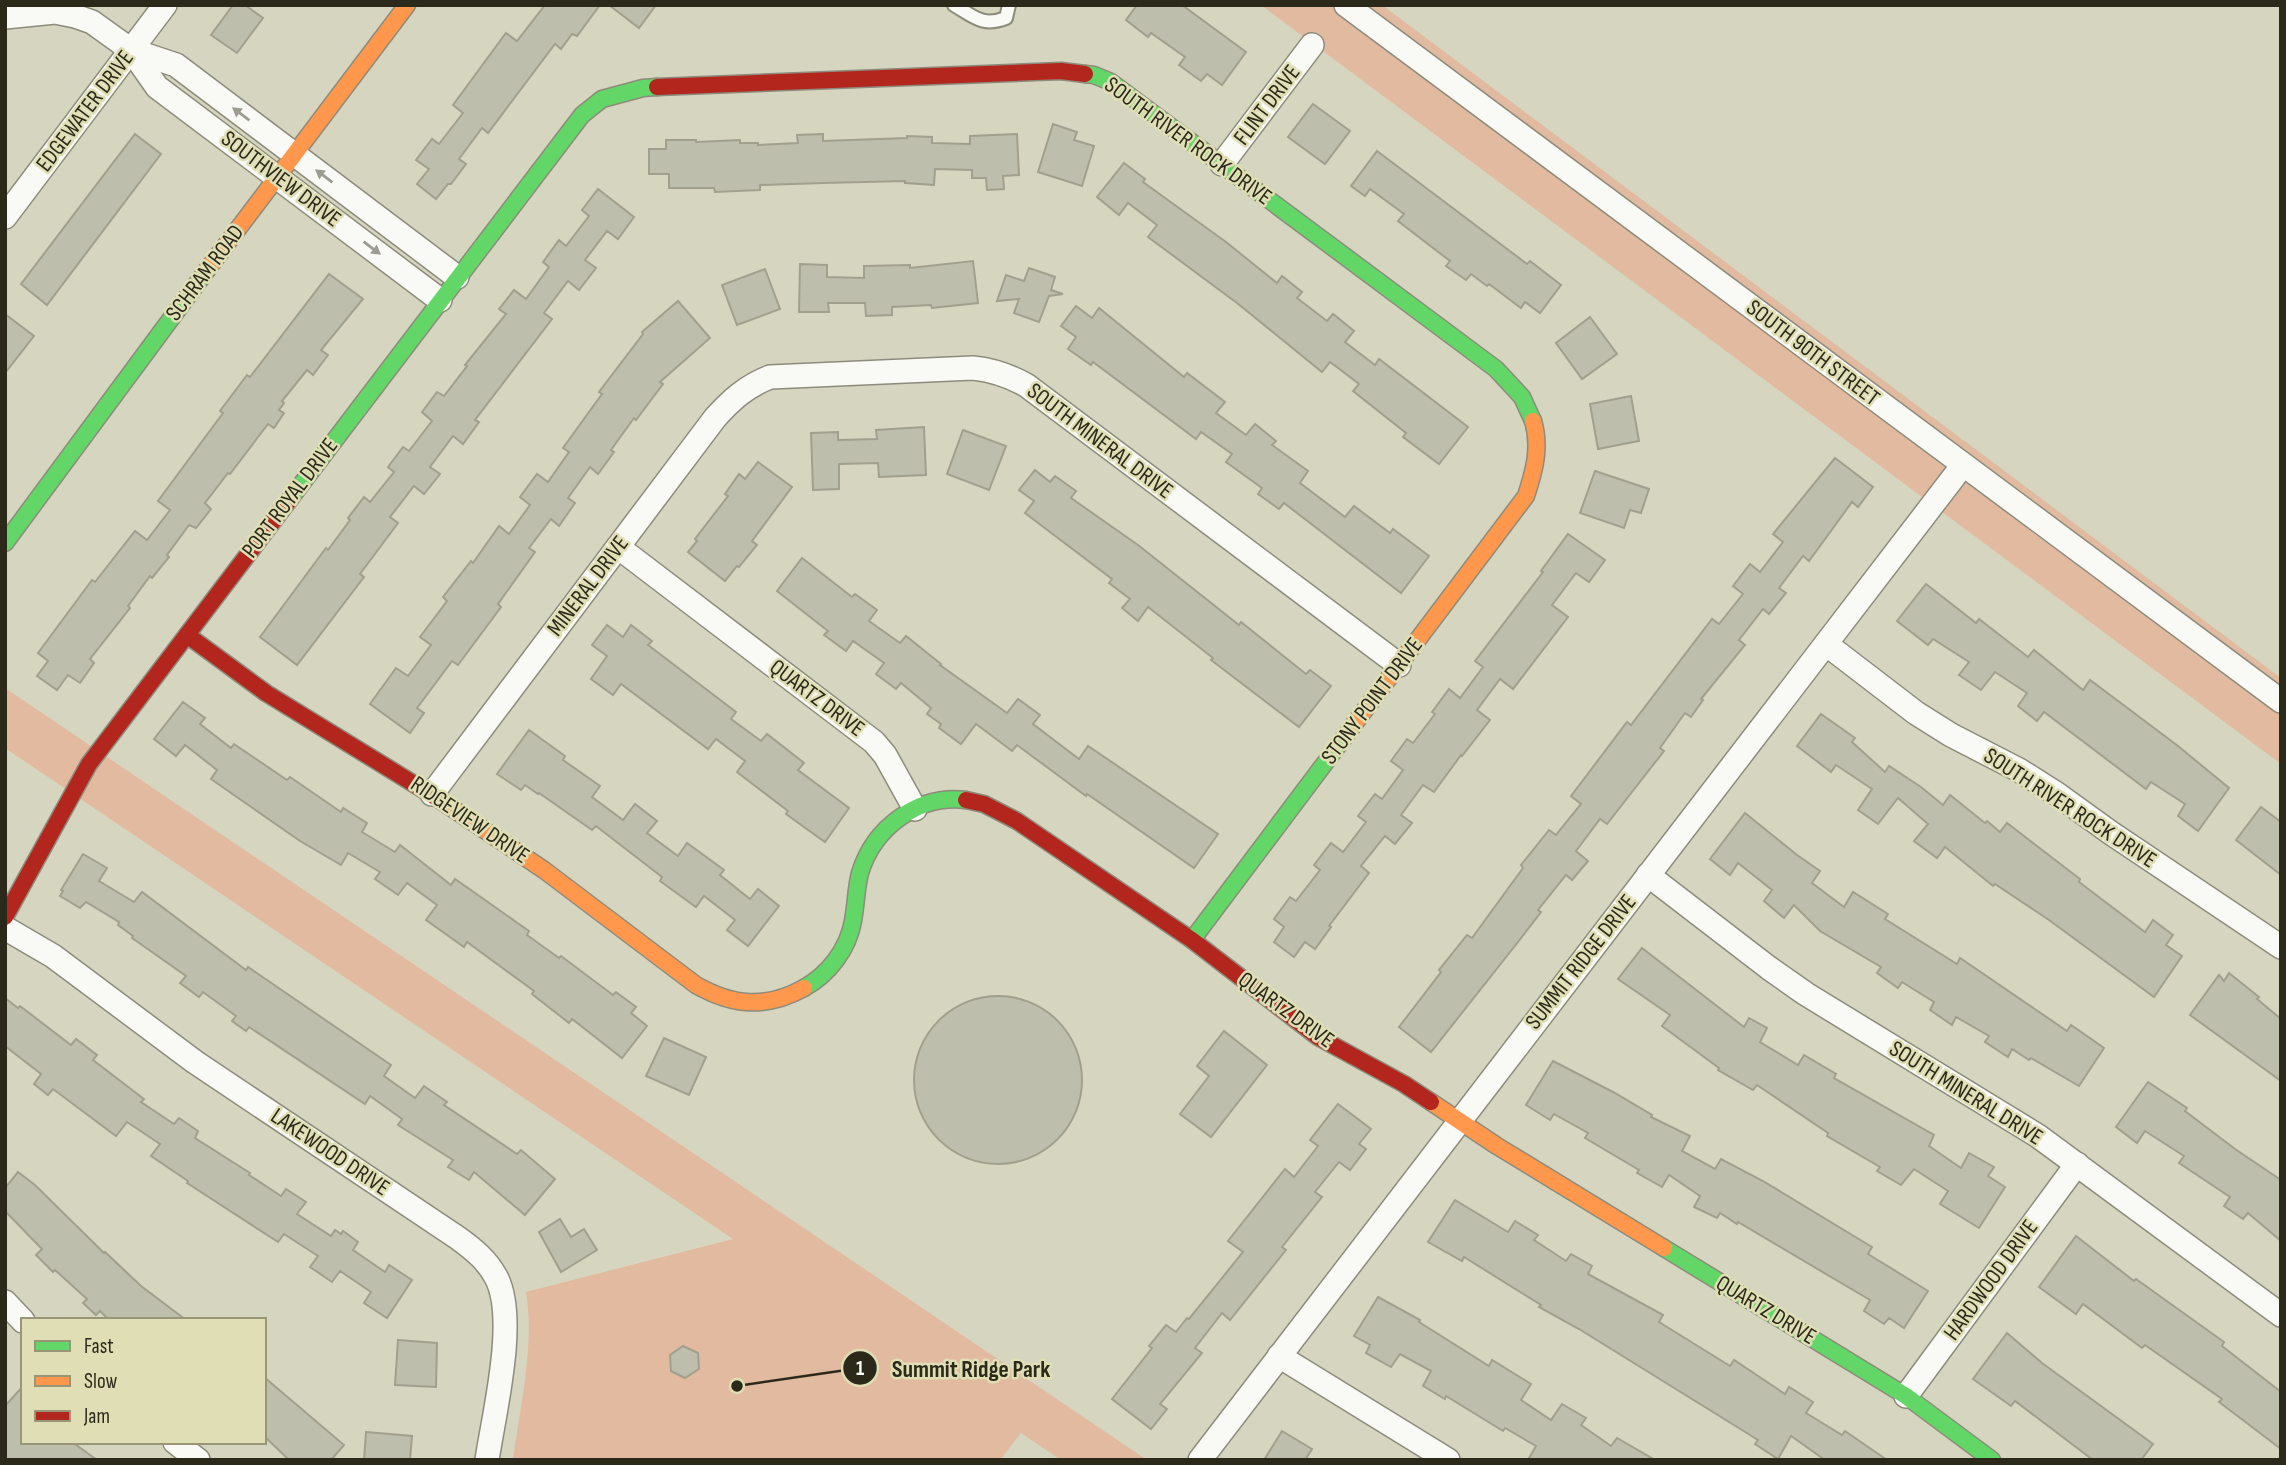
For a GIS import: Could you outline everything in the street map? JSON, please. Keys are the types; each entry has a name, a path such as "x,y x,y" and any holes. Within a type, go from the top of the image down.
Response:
{"street":[{"name":"EDGEWATER DRIVE","path":"5,217 165,5"},
{"name":"SCHRAM ROAD","path":"5,543 129,373 407,5"},
{"name":"SOUTH 90TH STREET","path":"1346,5 2281,701"},
{"name":"SOUTHVIEW DRIVE","path":"5,17 55,12 75,16 92,22 131,50 176,65 457,277"},
{"name":"FLINT DRIVE","path":"1222,164 1312,45"},
{"name":"SOUTHVIEW DRIVE","path":"131,50 157,87 440,300"},
{"name":"SOUTH RIVER ROCK DRIVE","path":"602,99 643,88 1060,71 1094,75 1111,82 1507,379 1529,408 1538,440 1538,455"},
{"name":"PORT ROYAL DRIVE","path":"5,917 89,764 570,130 582,115 602,99"},
{"name":"SOUTH MINERAL DRIVE","path":"751,385 769,377 788,375 973,368 1010,375 1399,665"},
{"name":"MINERAL DRIVE","path":"432,794 715,418 733,398 751,385"},
{"name":"STONY POINT DRIVE","path":"1192,940 1526,496 1535,475 1538,455"},
{"name":"SUMMIT RIDGE DRIVE","path":"1200,1460 1963,465"},
{"name":"QUARTZ DRIVE","path":"618,547 874,742 885,755 915,809 951,799 973,801 1017,821 1192,940 1318,1037 1404,1084 1497,1146 1906,1396 1992,1460"},
{"name":"RIDGEVIEW DRIVE","path":"187,635 267,693 432,794 585,899 696,985 715,996 752,1002 775,1001 813,984 829,969 850,936 866,854 891,822 915,809"},
{"name":"SOUTH RIVER ROCK DRIVE","path":"1826,644 1916,713 2057,794 2281,947"},
{"name":"SOUTH MINERAL DRIVE","path":"1648,875 1806,994 2012,1119 2077,1164 2281,1315"},
{"name":"LAKEWOOD DRIVE","path":"5,928 53,956 195,1062 458,1238 486,1262 496,1277 505,1311 505,1341 487,1460"},
{"name":"HARDWOOD DRIVE","path":"1906,1396 2077,1164"},
{"path":"5,1302 21,1319"},
{"path":"1279,1356 1448,1460"},
{"path":"178,1444 198,1460"}],"lane":[{"path":"954,5 977,19 993,23 1006,18 1009,5"}],"shaded area":[{"path":"1261,5 1382,5 2281,678 2281,764"},
{"path":"5,688 1147,1460 1061,1460 1021,1433 1000,1460 513,1460 528,1354 526,1292 733,1239 5,748"}],"building":[{"path":"233,5 245,5 263,18 237,53 211,35"},
{"path":"545,5 600,5 577,36 572,34 561,49 555,44 488,133 482,128 459,159 466,164 436,199 417,184 429,169 416,160 432,139 439,144 463,113 453,105 506,33 517,41"},
{"path":"609,5 656,5 639,28"},
{"path":"1137,5 1182,5 1246,52 1222,85 1207,74 1201,81 1179,65 1185,57 1151,33 1148,37 1126,20"},
{"path":"1313,104 1350,131 1325,164 1288,137"},
{"path":"1053,124 1077,132 1074,140 1094,146 1082,186 1038,172"},
{"path":"135,134 161,154 47,305 21,284"},
{"path":"823,134 823,141 907,136 932,137 932,143 970,144 970,136 1017,134 1019,175 1003,176 1004,189 987,190 986,178 972,178 972,170 935,169 934,185 905,181 760,185 760,190 715,192 714,188 669,188 669,174 649,174 649,149 666,149 666,140 740,140 740,143 758,145 798,143 797,135"},
{"path":"1377,151 1527,264 1530,261 1561,285 1540,313 1525,302 1521,308 1471,274 1466,280 1446,266 1450,261 1398,221 1404,214 1370,189 1365,196 1351,186"},
{"path":"1124,163 1145,179 1143,182 1277,283 1282,276 1302,292 1297,298 1327,321 1333,314 1354,331 1345,342 1375,365 1379,359 1468,427 1439,464 1403,437 1406,433 1353,391 1359,384 1330,362 1322,372 1237,303 1148,237 1157,225 1128,203 1119,215 1097,197"},
{"path":"598,189 634,217 618,239 607,231 585,260 596,268 579,290 568,281 544,313 552,319 475,420 479,422 463,444 453,436 430,467 440,474 424,494 414,486 390,517 398,523 360,574 364,577 297,665 260,637 326,548 328,550 364,497 370,502 394,472 388,467 403,447 409,451 432,421 422,412 437,392 444,396 506,314 499,309 514,290 526,299 549,267 543,262 559,240 566,246 589,216 582,210"},
{"path":"973,261 978,303 932,308 931,305 892,307 892,315 866,316 865,303 828,303 829,312 799,312 800,264 827,265 827,277 864,278 864,266 910,265 910,268"},
{"path":"1029,268 1055,277 1051,290 1063,294 1049,296 1039,322 1014,313 1019,299 997,301 1006,275 1024,281"},
{"path":"765,269 780,309 737,325 722,285"},
{"path":"329,274 363,299 321,350 328,355 313,375 307,370 282,401 284,403 279,410 284,413 274,428 268,424 205,503 211,509 196,528 189,525 167,555 169,557 152,578 150,576 128,606 130,608 90,659 94,663 80,683 68,675 57,690 37,676 48,661 38,653 92,580 95,582 135,531 147,540 170,510 158,501 223,413 220,411 247,375 250,377"},
{"path":"678,301 710,338 660,382 663,384 636,420 634,418 598,474 590,467 568,498 575,503 559,526 551,519 529,548 535,552 498,604 501,607 458,665 452,661 417,708 424,713 410,733 370,704 396,668 408,676 431,645 420,637 447,601 443,597 471,561 473,563 499,526 509,534 530,505 520,497 537,474 548,482 569,452 563,448 642,332"},
{"path":"1076,306 1092,318 1099,308 1184,377 1187,373 1225,402 1216,413 1246,435 1255,424 1276,441 1272,445 1308,471 1300,483 1345,517 1354,506 1390,533 1393,529 1429,556 1401,593 1284,503 1279,509 1258,494 1262,488 1226,462 1232,454 1201,432 1196,439 1093,362 1091,365 1068,349 1076,337 1061,326"},
{"path":"5,314 34,336 5,373"},
{"path":"1590,317 1617,354 1582,379 1556,343"},
{"path":"1631,396 1639,441 1598,449 1590,404"},
{"path":"924,427 926,475 879,477 878,463 839,464 839,489 813,490 811,433 838,432 838,440 877,439 876,430"},
{"path":"963,430 1006,446 989,490 947,474"},
{"path":"1835,458 1873,487 1858,507 1852,502 1809,561 1803,556 1779,588 1786,593 1769,614 1763,609 1739,640 1745,645 1701,699 1703,700 1691,717 1685,713 1660,748 1664,751 1607,824 1600,819 1576,851 1588,861 1572,880 1566,875 1538,910 1541,912 1431,1052 1399,1027 1467,935 1472,938 1523,868 1521,865 1549,830 1556,835 1581,804 1571,796 1627,722 1631,725 1712,619 1719,624 1743,594 1733,586 1750,564 1760,572 1783,542 1773,534"},
{"path":"758,462 792,487 752,541 757,545 725,581 688,552 728,496 725,494 739,474 745,479"},
{"path":"1035,470 1050,482 1055,476 1076,491 1071,498 1138,545 1239,625 1241,622 1306,674 1310,670 1331,686 1299,727 1211,660 1213,658 1148,607 1138,621 1122,608 1130,599 1109,583 1112,579 1025,513 1034,501 1019,490"},
{"path":"1595,471 1649,489 1641,513 1630,510 1624,528 1580,513"},
{"path":"1568,534 1605,560 1589,582 1576,573 1552,605 1568,617 1513,689 1500,679 1477,710 1490,720 1434,792 1423,785 1401,815 1412,823 1395,844 1385,836 1361,866 1369,873 1315,949 1305,942 1294,957 1274,942 1284,927 1274,919 1290,897 1296,901 1320,870 1314,865 1331,843 1343,852 1366,822 1358,816 1375,794 1382,799 1403,770 1391,761 1407,739 1413,743 1435,714 1432,712 1449,689 1460,698 1483,667 1475,661 1543,572 1541,571"},
{"path":"802,558 852,597 855,594 877,610 869,621 900,643 906,636 940,665 1007,713 1018,699 1040,715 1033,724 1079,759 1088,746 1218,834 1194,868 1087,794 1086,796 1017,745 1012,751 976,724 961,744 939,728 941,724 927,714 931,708 901,683 896,689 876,674 884,663 853,641 846,651 824,635 828,631 777,591"},
{"path":"1926,584 1976,623 1979,619 2028,657 2034,650 2083,690 2090,680 2229,788 2198,831 2178,816 2185,804 2151,782 2146,789 2044,712 2037,721 2018,706 2027,693 1995,672 1981,690 1959,675 1969,662 1933,639 1928,645 1897,621"},
{"path":"607,625 623,637 631,625 652,641 648,645 736,712 731,719 761,741 767,734 804,763 798,770 849,808 825,842 786,814 788,811 737,772 745,761 716,739 708,749 621,684 613,695 591,679 607,656 592,645"},
{"path":"183,702 205,718 200,724 231,748 234,744 287,780 290,777 341,812 343,808 367,823 362,832 395,852 400,845 451,885 455,879 529,931 527,935 559,958 561,956 613,995 616,992 636,1007 631,1013 647,1026 622,1058 572,1019 569,1023 532,994 534,991 467,942 464,947 426,920 437,905 407,883 398,895 375,879 380,872 348,853 341,865 300,841 211,779 217,770 185,745 176,756 154,739"},
{"path":"1821,714 1855,738 1852,742 1885,772 1889,766 1943,805 1950,795 2000,832 2007,823 2145,932 2153,920 2173,935 2166,945 2182,956 2154,997 2049,920 1995,884 1993,886 1945,847 1937,858 1914,841 1928,824 1898,798 1878,824 1858,810 1872,789 1836,765 1831,772 1797,746"},
{"path":"529,730 565,756 563,760 600,786 592,797 623,820 635,804 657,821 647,833 678,856 687,843 724,870 720,875 750,899 758,889 779,906 748,946 727,930 735,920 704,896 696,907 660,881 662,877 596,826 592,830 539,793 525,785 521,790 497,774"},
{"path":"2261,807 2281,822 2281,875 2236,840"},
{"path":"1745,813 1820,871 1812,883 1844,907 1853,892 1888,914 1885,919 1957,964 1960,958 2067,1031 2071,1025 2104,1048 2079,1086 2012,1049 2008,1057 1985,1042 1989,1036 1956,1017 1952,1025 1930,1010 1934,1002 1902,982 1898,988 1877,973 1881,967 1820,931 1794,905 1784,918 1764,901 1772,890 1738,863 1730,875 1710,859"},
{"path":"83,854 107,868 99,881 134,902 142,892 246,970 248,967 391,1065 384,1076 415,1098 424,1086 447,1102 444,1105 517,1154 521,1150 555,1179 525,1215 474,1172 469,1180 448,1167 453,1160 398,1125 402,1119 370,1096 365,1104 249,1027 246,1031 232,1021 236,1016 203,992 199,997 180,983 186,976 132,938 133,936 118,925 119,922 86,902 80,908 60,896"},
{"path":"1642,948 1744,1027 1749,1018 1767,1028 1760,1042 1798,1065 1804,1055 1836,1074 1834,1078 1934,1135 1929,1146 1961,1168 1969,1153 1994,1167 1988,1176 2005,1187 1979,1228 1940,1204 1948,1191 1914,1169 1901,1185 1877,1171 1880,1167 1827,1136 1828,1133 1757,1085 1753,1090 1718,1070 1719,1068 1662,1026 1670,1015 1618,979"},
{"path":"2229,973 2281,1019 2281,1081 2190,1015 2219,975 2224,981"},
{"path":"998,996 1030,1002 1058,1020 1076,1048 1082,1080 1076,1112 1058,1140 1030,1158 998,1164 966,1158 938,1140 920,1112 914,1080 920,1048 938,1020 966,1002"},
{"path":"5,998 18,1008 20,1006 71,1045 76,1039 97,1055 93,1060 144,1099 141,1102 174,1124 179,1118 198,1131 195,1138 281,1196 286,1189 306,1202 297,1214 331,1236 335,1230 341,1234 343,1231 358,1242 353,1250 385,1272 389,1265 412,1280 387,1318 364,1303 371,1292 340,1271 332,1282 310,1267 318,1256 284,1234 278,1242 187,1183 188,1181 151,1156 160,1144 127,1122 116,1136 53,1089 48,1095 34,1084 41,1074 5,1046"},
{"path":"1224,1031 1267,1065 1211,1137 1180,1114 1209,1076 1197,1066"},
{"path":"664,1038 706,1057 689,1095 646,1076"},
{"path":"1553,1061 1690,1136 1682,1151 1715,1169 1721,1159 1763,1181 1872,1247 1868,1254 1928,1291 1904,1328 1889,1318 1884,1324 1864,1311 1870,1300 1738,1222 1737,1224 1720,1213 1717,1218 1694,1207 1700,1196 1669,1175 1662,1187 1585,1138 1588,1133 1554,1114 1550,1120 1526,1105"},
{"path":"2148,1082 2187,1108 2185,1111 2235,1149 2281,1180 2281,1241 2248,1213 2243,1219 2224,1206 2230,1197 2179,1163 2184,1156 2145,1131 2137,1143 2116,1127"},
{"path":"1338,1104 1371,1129 1359,1144 1366,1149 1350,1170 1339,1162 1315,1192 1322,1197 1282,1247 1286,1250 1230,1320 1222,1313 1195,1348 1202,1353 1160,1404 1167,1409 1151,1429 1112,1399 1152,1348 1149,1346 1166,1325 1176,1332 1243,1252 1228,1241 1285,1169 1294,1177 1318,1146 1310,1140"},
{"path":"18,1172 141,1286 183,1318 107,1318 100,1311 96,1315 83,1303 87,1299 36,1255 42,1249 5,1211 5,1188"},
{"path":"1455,1200 1508,1232 1515,1221 1538,1235 1534,1240 1566,1261 1571,1254 1592,1266 1588,1274 1663,1315 1659,1322 1730,1366 1734,1360 1785,1394 1789,1387 1813,1402 1806,1413 1842,1435 1845,1431 1887,1460 1825,1460 1791,1436 1778,1459 1755,1444 1758,1440 1539,1307 1541,1305 1464,1257 1462,1261 1428,1242"},
{"path":"560,1219 571,1237 584,1229 597,1250 561,1272 539,1232"},
{"path":"2076,1236 2134,1281 2136,1279 2224,1342 2222,1346 2281,1392 2281,1449 2219,1402 2222,1399 2145,1345 2142,1348 2083,1304 2076,1314 2039,1287"},
{"path":"1378,1297 1420,1320 1419,1322 1489,1366 1492,1360 1531,1384 1521,1400 1551,1420 1562,1404 1586,1418 1581,1425 1611,1446 1617,1438 1655,1460 1528,1460 1536,1446 1505,1428 1503,1431 1446,1396 1445,1399 1423,1386 1431,1371 1400,1354 1391,1367 1366,1353 1370,1345 1354,1336"},
{"path":"2007,1333 2042,1363 2153,1444 2141,1460 2093,1460 2015,1401 2011,1406 1973,1379"},
{"path":"398,1340 437,1343 436,1387 395,1385"},
{"path":"683,1346 698,1353 699,1369 685,1378 671,1371 670,1355"},
{"path":"266,1379 344,1445 331,1460 289,1460 266,1438"},
{"path":"21,1388 21,1444 75,1444 97,1460 5,1460 5,1406"},
{"path":"1282,1431 1312,1449 1305,1460 1264,1460"},
{"path":"366,1432 412,1436 410,1460 364,1460"}],"traffic: fast":[{"path":"1085,74 1111,82 1496,369 1522,397 1533,421"},
{"path":"290,499 582,115 602,99 657,87"},
{"path":"5,543 207,270"},
{"path":"1192,940 1352,727"},
{"path":"804,988 822,976 842,951 853,921 860,873 867,856 887,828 915,808 932,802 966,800"},
{"path":"1664,1248 1906,1396 1992,1460"}],"traffic: slow":[{"path":"207,270 407,5"},
{"path":"1352,727 1526,496 1536,450 1533,421"},
{"path":"440,800 544,870 696,985 723,997 750,1002 776,999 804,988"},
{"path":"1431,1102 1497,1146 1664,1248"}],"traffic: jam":[{"path":"657,87 1061,71 1085,74"},
{"path":"5,917 89,764 290,499"},
{"path":"187,635 266,693 440,800"},
{"path":"966,800 984,804 1017,821 1192,940 1318,1037 1404,1084 1431,1102"}],"place":[{"name":"Summit Ridge Park","path":"737,1386"}]}
